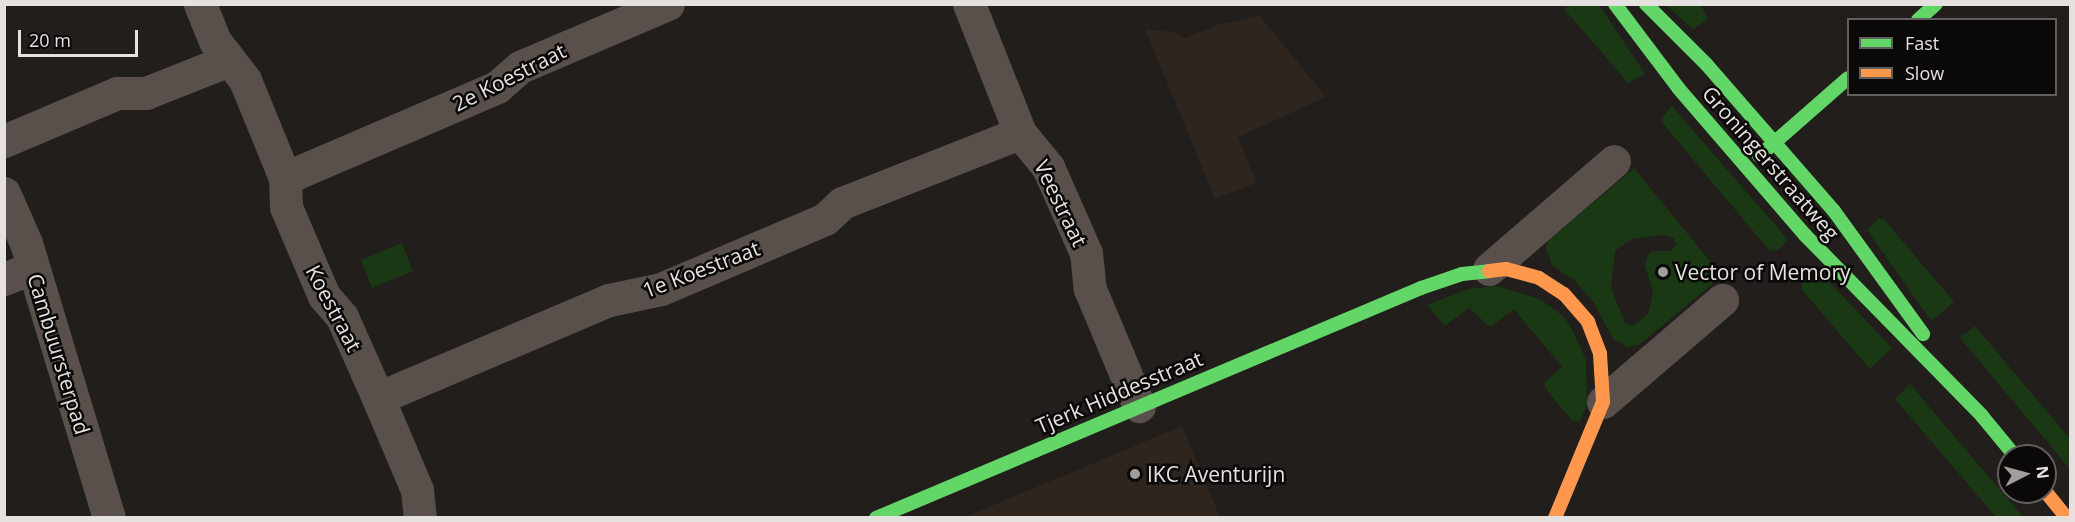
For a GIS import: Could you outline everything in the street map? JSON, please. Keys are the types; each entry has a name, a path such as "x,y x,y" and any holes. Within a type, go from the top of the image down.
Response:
{"main road":[{"name":"Groningerstraatweg","path":"1615,4 1746,167 1805,236 1982,416"},
{"name":"Groningerstraatweg","path":"1646,4 1707,65 1834,211 1982,416 2005,444"},
{"path":"1920,18 1936,4"},
{"path":"1746,167 1847,79"},
{"name":"Tjerk Hiddesstraat","path":"876,518 1379,306 1462,274 1489,269 1506,269 1539,278 1564,294 1577,308 1588,322 1600,354 1603,402"},
{"path":"1555,518 1603,402"},
{"path":"2056,504 2067,518"}],"street":[{"name":"Koestraat","path":"200,4 215,41 245,80 285,178 286,207 320,286 342,316 378,398 417,490 420,518"},
{"name":"2e Koestraat","path":"285,178 497,87 520,67 668,4"},
{"name":"Veestraat","path":"969,4 1020,133 1048,167 1081,242 1090,289 1139,406"},
{"path":"4,141 117,93 146,93 229,60"},
{"name":"1e Koestraat","path":"378,398 609,300 661,289 825,219 842,203 1020,133"},
{"path":"1489,269 1614,161"},
{"name":"Cambuursterpad","path":"4,193 19,273 109,518"},
{"path":"1603,402 1722,300"}],"shaded area":[{"path":"1260,16 1326,97 1238,137 1256,183 1215,199 1145,29 1173,32 1185,38 1220,24"},
{"name":"IKC Aventurijn","path":"1182,426 1220,517 965,517"}],"green space":[{"path":"1569,5 1599,5 1645,74 1628,83 1564,9"},
{"path":"1666,5 1701,5 1708,19 1693,29"},
{"path":"1672,106 1788,240 1777,251 1769,250 1660,120"},
{"path":"1634,168 1722,276 1639,345 1628,347 1613,339 1594,303 1575,281 1552,265 1546,248 1548,241","holes":["1664,235 1673,238 1677,244 1671,251 1652,251 1648,255 1645,266 1653,292 1648,314 1633,326 1625,323 1611,288 1615,251 1631,239"]},
{"path":"1878,219 1884,219 1954,302 1931,321 1867,230"},
{"path":"402,243 413,271 372,288 361,260"},
{"path":"1813,272 1821,273 1892,348 1870,369 1802,290 1802,282"},
{"path":"1497,286 1540,299 1563,316 1572,329 1586,360 1587,405 1579,422 1571,419 1545,388 1545,382 1562,367 1514,309 1490,327 1469,308 1445,326 1427,305 1468,289"},
{"path":"1975,326 2070,439 2070,469 2057,454 2057,444 2049,444 1960,338"},
{"path":"1910,384 1997,486 1997,504 2012,504 2023,517 1996,517 1895,399"}],"traffic: fast":[{"path":"1615,4 1679,89 1805,235 1982,416 2005,444"},
{"path":"1646,4 1707,65 1834,211 1923,334"},
{"path":"1920,18 1936,4"},
{"path":"1759,156 1847,79"},
{"path":"876,518 1421,288 1462,274 1489,271"}],"traffic: slow":[{"path":"1489,271 1506,269 1539,278 1564,294 1588,322 1600,354 1603,402 1555,518"},
{"path":"2056,504 2067,518"}],"place":[{"name":"Vector of Memory","path":"1663,272"},
{"name":"IKC Aventurijn","path":"1135,474"}]}
